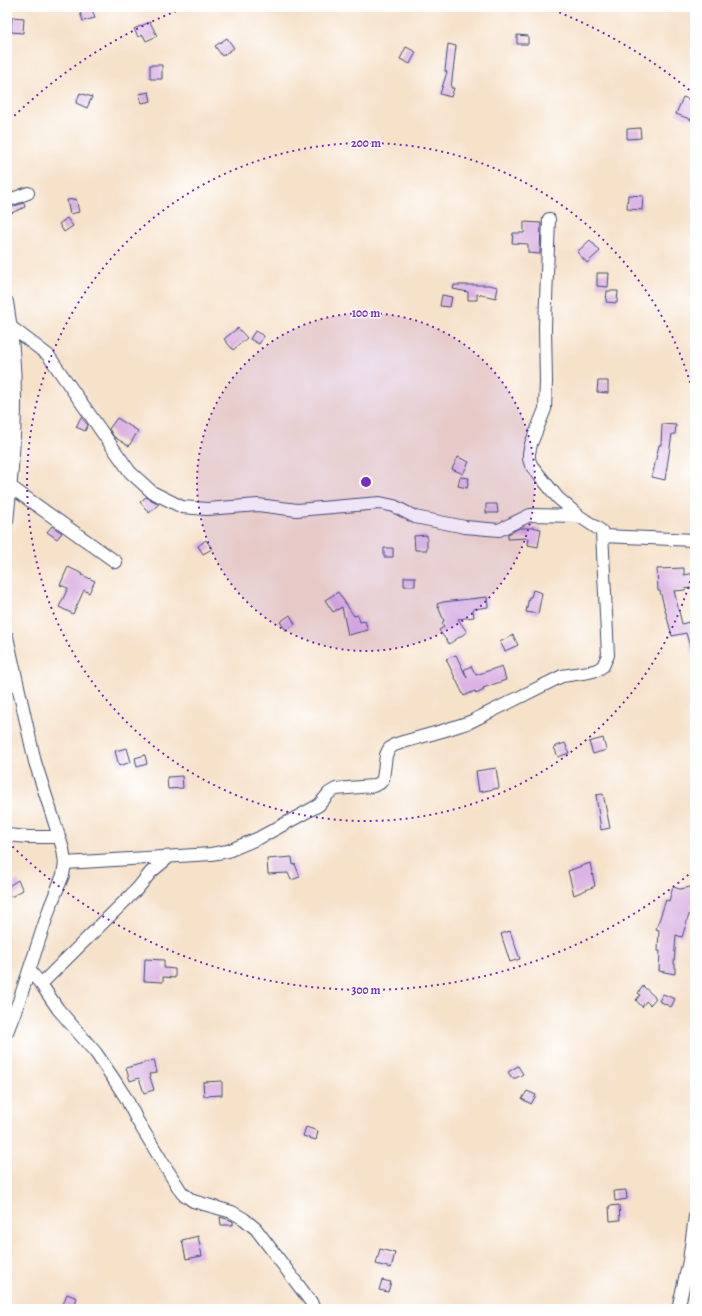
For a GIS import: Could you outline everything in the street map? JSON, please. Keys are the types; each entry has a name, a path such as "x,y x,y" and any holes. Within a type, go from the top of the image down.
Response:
{"street":[{"path":"7,201 28,193"},
{"path":"65,862 169,857 211,854 228,851 259,838 319,805 329,793 336,790 380,784 383,779 386,755 389,749 394,745 470,722 562,676 589,672 603,666 608,655 603,536 600,530 579,516 558,498 531,465 529,459 531,444 545,410 545,327 549,219"},
{"path":"7,302 12,327 15,364 16,416 7,521"},
{"path":"12,327 48,355 130,472 152,492 182,507 207,509 258,505 297,510 380,503 394,506 415,517 465,527 499,530 530,515 579,516"},
{"path":"11,487 116,562"},
{"path":"603,536 695,540"},
{"path":"7,637 11,679 35,762 63,849 65,862 63,875 50,907 19,1001 7,1032"},
{"path":"7,835 59,837"},
{"path":"42,984 138,888 151,872 169,857"},
{"path":"29,970 42,984 58,1009 96,1053 126,1098 162,1163 182,1193 193,1201 232,1212 244,1219 256,1229 314,1309"},
{"path":"678,1309 688,1266 695,1216"}],"building":[{"path":"92,9 95,18 83,21 80,12"},
{"path":"12,17 24,18 23,33 11,32"},
{"path":"150,22 157,36 146,41 143,35 138,37 134,29"},
{"path":"517,35 528,36 528,44 517,44"},
{"path":"227,38 234,48 222,56 215,46"},
{"path":"448,44 456,46 451,88 454,88 451,97 440,94 447,72 445,71"},
{"path":"406,47 416,52 410,64 400,59"},
{"path":"150,65 162,65 162,79 150,79"},
{"path":"149,92 151,101 142,103 139,94"},
{"path":"80,93 92,97 87,108 76,103"},
{"path":"683,97 695,102 695,121 676,114"},
{"path":"640,128 641,138 627,139 627,129"},
{"path":"628,195 643,196 642,210 627,209"},
{"path":"76,199 79,212 70,214 67,200"},
{"path":"24,203 25,207 7,215 7,208"},
{"path":"67,218 73,226 64,232 59,224"},
{"path":"524,222 541,223 540,254 528,253 528,244 512,243 513,233 524,233"},
{"path":"590,240 600,251 587,263 577,252"},
{"path":"597,273 609,273 608,287 597,286"},
{"path":"454,285 489,285 498,287 496,298 477,294 477,300 468,300 468,292 453,289"},
{"path":"607,291 618,291 617,303 606,302"},
{"path":"442,295 452,297 450,307 440,306"},
{"path":"238,328 247,338 233,350 224,339"},
{"path":"255,331 264,336 259,344 250,339"},
{"path":"598,381 608,381 608,393 597,392"},
{"path":"81,417 88,425 85,431 76,427"},
{"path":"117,418 138,431 129,446 114,437 109,429"},
{"path":"662,424 676,425 675,434 672,434 665,480 652,477 659,445 661,445"},
{"path":"458,457 469,462 463,474 452,469"},
{"path":"460,477 469,478 467,488 458,486"},
{"path":"146,497 159,504 149,513 140,502"},
{"path":"486,504 497,504 498,513 486,513"},
{"path":"52,526 62,533 57,539 47,532"},
{"path":"532,527 541,529 538,547 528,545 529,538 508,539 508,534 519,528"},
{"path":"427,535 427,550 415,550 414,536"},
{"path":"206,540 212,549 203,554 198,546"},
{"path":"384,548 393,548 393,557 384,557"},
{"path":"68,567 95,581 89,593 84,590 73,614 59,607 68,588 60,585"},
{"path":"684,568 684,575 695,573 695,587 674,591 682,624 695,620 695,654 692,654 686,633 672,636 660,591 658,591 657,569"},
{"path":"404,577 415,577 415,586 404,586"},
{"path":"533,590 542,593 538,614 526,612 529,597 531,597"},
{"path":"338,592 354,616 358,615 360,622 365,621 368,630 348,635 342,607 333,612 325,600"},
{"path":"487,597 488,607 473,609 474,617 458,619 467,632 449,644 439,630 444,627 442,623 444,621 437,604"},
{"path":"290,615 295,624 286,630 280,622"},
{"path":"513,635 518,645 505,651 500,642"},
{"path":"456,655 467,678 464,670 471,666 476,675 502,666 506,680 483,688 484,690 476,694 475,691 464,696 446,659"},
{"path":"603,738 606,750 593,754 589,742"},
{"path":"565,743 569,753 558,757 554,747"},
{"path":"127,748 131,762 119,766 115,751"},
{"path":"145,755 147,764 137,767 135,758"},
{"path":"496,768 499,788 479,792 476,771"},
{"path":"182,776 183,788 168,789 167,777"},
{"path":"603,794 610,828 601,830 596,795"},
{"path":"292,857 293,865 295,864 300,877 291,880 288,873 268,874 267,859"},
{"path":"590,863 595,886 574,895 568,871"},
{"path":"18,880 23,890 11,897 7,887"},
{"path":"695,886 695,896 682,937 676,935 674,964 675,974 659,971 659,930 656,929 666,900 669,901 673,887 680,889"},
{"path":"510,931 520,959 510,962 501,934"},
{"path":"145,959 164,960 164,968 175,969 175,978 163,977 163,982 144,981"},
{"path":"643,986 656,998 650,1005 646,1001 642,1007 636,1000 640,995 638,993"},
{"path":"663,994 675,999 671,1007 659,1001"},
{"path":"154,1060 157,1073 149,1074 154,1090 144,1093 139,1078 130,1081 126,1068"},
{"path":"518,1066 523,1074 516,1078 512,1078 508,1072"},
{"path":"222,1081 222,1095 204,1096 203,1082"},
{"path":"527,1091 536,1095 531,1104 522,1099"},
{"path":"306,1127 318,1131 316,1140 303,1136"},
{"path":"626,1190 627,1199 615,1201 614,1191"},
{"path":"619,1205 620,1220 610,1221 609,1206"},
{"path":"220,1217 233,1221 233,1225 221,1225"},
{"path":"198,1236 202,1256 186,1259 182,1240"},
{"path":"380,1249 395,1253 391,1268 376,1264"},
{"path":"382,1280 391,1282 388,1292 379,1290"},
{"path":"67,1294 77,1298 73,1309 62,1307"}]}
